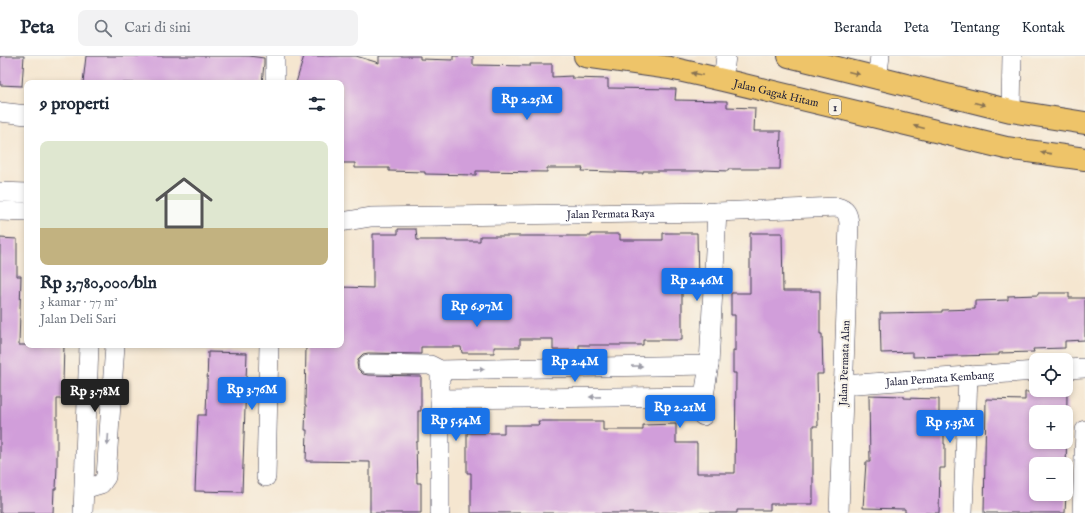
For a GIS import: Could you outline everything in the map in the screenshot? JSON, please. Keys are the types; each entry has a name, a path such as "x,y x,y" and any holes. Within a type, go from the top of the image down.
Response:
{"highway":[{"name":"Jalan Gagak Hitam","path":"585,56 670,68 1006,148 1085,159"},
{"path":"789,56 1011,111 1085,123"}],"street":[{"path":"275,56 275,80"},
{"path":"723,80 726,56"},
{"path":"877,79 880,56"},
{"path":"1011,111 1012,56"},
{"path":"0,112 24,115"},
{"path":"0,192 24,193"},
{"name":"Jalan Permata Raya","path":"344,222 371,217 717,212 837,207 845,210 848,214"},
{"name":"Jalan Permata Raya","path":"344,210 371,217"},
{"path":"0,211 24,212"},
{"path":"703,416 704,396 709,365 717,212"},
{"name":"Jalan Permata Alan","path":"839,513 849,231 848,214"},
{"path":"83,513 89,348"},
{"path":"84,489 101,484 106,477 115,348"},
{"path":"266,477 269,348"},
{"path":"368,364 430,365 440,370 709,365"},
{"path":"1073,369 1085,368"},
{"path":"440,370 440,513"},
{"name":"Jalan Permata Kembang","path":"843,385 1029,371"},
{"path":"963,513 968,375"},
{"path":"440,399 704,396"},
{"path":"1082,513 1085,430"}],"building":[{"path":"0,56 24,56 22,86 0,85"},
{"path":"86,56 249,56 264,58 262,80 83,80"},
{"path":"304,56 356,56 379,63 379,56 420,56 420,59 453,60 453,56 473,56 473,65 530,66 530,64 552,64 552,77 572,76 572,78 608,79 608,88 676,89 675,100 727,101 727,107 755,108 754,131 781,131 780,169 728,169 728,171 643,171 643,173 582,171 583,168 547,168 547,172 476,171 476,175 425,174 425,172 389,171 389,168 355,168 355,163 344,163 344,80 297,80"},
{"path":"398,229 416,229 417,240 480,241 480,236 591,236 591,234 620,234 620,240 663,240 663,233 697,233 698,285 682,285 682,340 643,340 643,345 579,345 579,350 553,350 553,339 520,339 520,347 494,347 494,353 462,353 461,347 421,347 421,354 363,354 357,363 358,369 363,374 421,376 421,411 418,411 418,442 416,442 417,483 421,483 421,513 370,513 370,462 306,461 306,348 344,348 344,287 373,288 373,234 398,234"},
{"path":"750,233 782,233 783,291 820,291 820,334 822,334 823,374 817,374 818,426 813,426 813,504 770,504 770,510 737,510 737,513 471,513 471,473 467,473 467,433 504,433 504,425 539,425 538,421 603,421 603,430 643,430 643,425 676,424 676,443 697,443 697,473 735,473 736,373 733,373 733,351 735,351 735,315 731,315 731,293 750,293"},
{"path":"0,238 17,239 17,276 21,276 19,345 24,345 24,348 64,348 63,382 65,382 65,399 57,399 57,466 53,513 0,513"},
{"path":"1038,293 1069,293 1069,298 1085,298 1085,340 1065,341 1065,348 1033,349 1034,352 999,353 999,355 913,357 913,352 881,353 880,313 942,312 942,310 975,309 975,301 1008,300 1008,296 1038,295"},
{"path":"208,352 247,353 242,492 195,491 198,415 206,415"},
{"path":"1025,392 1029,392 1029,397 1067,397 1067,405 1029,405 1029,449 1066,449 1066,457 1029,457 1029,501 1066,501 1065,513 984,513 986,399 1025,400"},
{"path":"869,395 939,399 939,424 944,424 945,468 940,468 939,513 905,513 905,509 863,508 866,462 870,462"}]}
